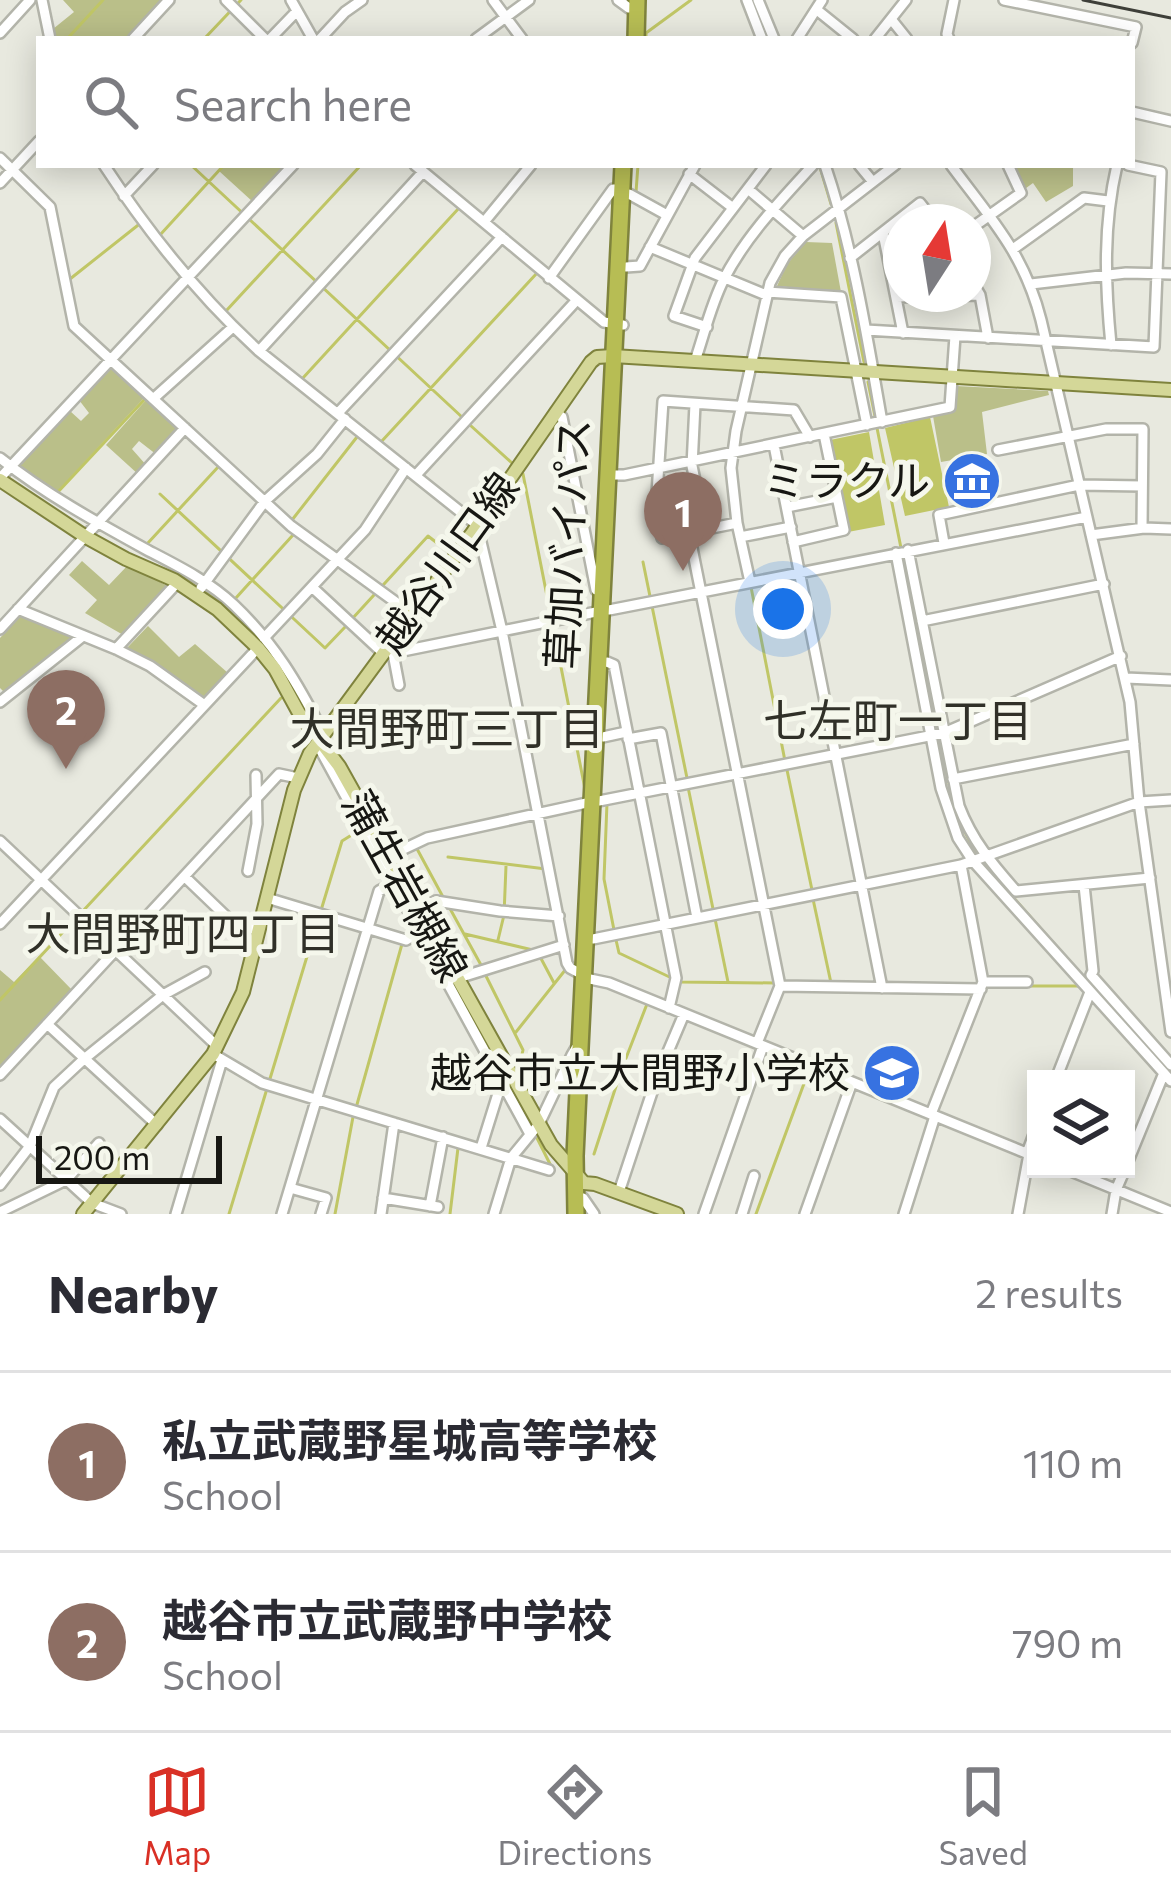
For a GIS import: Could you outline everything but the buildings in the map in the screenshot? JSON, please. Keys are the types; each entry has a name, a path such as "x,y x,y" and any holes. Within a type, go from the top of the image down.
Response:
{"highway":[{"path":"628,2 632,36"},
{"name":"草加バイパス","path":"619,325 626,267 623,175"},
{"name":"草加バイパス","path":"580,1196 580,1048 593,939 596,801 612,691 602,590 623,175"},
{"name":"草加バイパス","path":"580,1196 617,357"}],"main road":[{"name":"越谷川口線","path":"88,1210 217,1053 242,992 298,778 320,738 389,650 591,362 603,356 617,357"},
{"path":"617,357 1171,390"},
{"name":"蒲生岩槻線","path":"0,479 125,559 201,588 217,609 261,643 339,766 534,1129 551,1145 580,1196"},
{"path":"580,1196 620,1192 677,1214"}],"street":[{"path":"2,26 30,0"},
{"path":"41,0 49,36"},
{"path":"136,36 169,0"},
{"path":"226,0 265,36"},
{"path":"291,0 314,36"},
{"path":"319,36 362,0"},
{"path":"493,0 520,36"},
{"path":"480,36 530,0"},
{"path":"747,0 762,36"},
{"path":"758,0 773,36"},
{"path":"877,36 906,0"},
{"path":"948,36 954,0"},
{"path":"1004,0 1136,27 1134,36"},
{"path":"799,36 820,5 850,36"},
{"path":"271,36 297,11"},
{"path":"891,19 905,36"},
{"path":"1135,113 1171,121"},
{"path":"0,183 36,144"},
{"path":"0,158 50,207 74,326 291,526 412,614"},
{"path":"866,330 1154,347 1161,172 1135,166"},
{"path":"106,168 233,327 477,525 570,968 1027,1152"},
{"path":"124,196 150,168"},
{"path":"0,479 290,168"},
{"path":"259,351 419,168 576,301 604,322 619,325"},
{"path":"484,221 528,168"},
{"path":"707,327 674,316 691,264 764,168"},
{"path":"695,361 724,278 772,209 810,168"},
{"path":"826,168 866,330 882,422"},
{"path":"861,168 873,182"},
{"path":"750,582 737,524 732,453 766,293 777,269 803,236 891,168"},
{"path":"953,168 981,204"},
{"path":"991,214 1021,193 1009,168"},
{"path":"1111,345 1104,276 1108,201 1116,168"},
{"path":"626,267 640,266 692,170 734,208"},
{"path":"549,278 623,175 668,214"},
{"path":"748,189 803,236"},
{"path":"1013,248 1084,198 1108,201"},
{"path":"991,218 1031,284 1126,678 1171,1032"},
{"path":"850,259 883,233"},
{"path":"0,458 201,588 265,501 317,454 342,416 502,237"},
{"path":"650,247 766,293 841,297 867,425"},
{"path":"1031,284 1126,273 1171,274"},
{"path":"0,924 313,588 411,472 576,301"},
{"path":"899,312 903,333"},
{"path":"983,312 988,338"},
{"path":"153,399 233,327"},
{"path":"615,475 950,407 955,336"},
{"path":"737,524 662,538 656,509 663,401 794,410 810,437"},
{"path":"695,404 692,461 706,530"},
{"path":"555,412 562,417 596,590 602,590"},
{"path":"0,629 185,428"},
{"path":"998,450 1106,429 1143,429 1142,528"},
{"path":"794,542 844,530 824,434"},
{"path":"774,445 882,988"},
{"path":"944,543 939,515 1078,485 1142,486"},
{"path":"787,507 837,497"},
{"path":"389,650 1087,517"},
{"path":"740,537 790,527"},
{"path":"1091,535 1171,529"},
{"path":"689,533 780,986 704,1214"},
{"path":"902,552 922,621 941,788 967,863 982,986 933,1115 904,1214"},
{"path":"902,552 938,734 964,819 985,856 1016,891 1150,878"},
{"path":"116,649 178,582"},
{"path":"922,621 1103,584"},
{"path":"313,588 389,650 400,685"},
{"path":"19,609 150,666 202,704"},
{"path":"0,702 83,636"},
{"path":"388,856 427,838 938,734 1121,656"},
{"path":"1126,678 1171,680"},
{"path":"612,691 627,735 676,978 669,1008"},
{"path":"603,737 661,733 697,918"},
{"path":"320,738 397,881 418,933 452,980 501,1082 534,1129"},
{"path":"953,779 1134,744"},
{"path":"0,1075 279,774 298,778"},
{"path":"248,871 257,824 256,776"},
{"path":"593,939 967,863 1139,802 1171,800"},
{"path":"0,841 163,995 217,1053 262,1083 549,1169"},
{"path":"967,863 1169,1073"},
{"path":"185,877 235,924 258,930"},
{"path":"282,1214 379,891 397,881"},
{"path":"1084,885 1090,975 1169,1073"},
{"path":"267,898 406,940 418,933"},
{"path":"417,907 436,901 559,916"},
{"path":"452,980 564,945"},
{"path":"0,1185 30,1146 54,1087 163,995 205,972"},
{"path":"780,986 882,988 1027,982"},
{"path":"1060,1070 1090,992"},
{"path":"620,1192 656,1081 684,1014"},
{"path":"46,1024 157,1125"},
{"path":"494,1214 512,1158 580,1048"},
{"path":"176,1214 217,1053"},
{"path":"1135,1146 1169,1073"},
{"path":"482,1148 501,1082"},
{"path":"805,1214 851,1082"},
{"path":"0,1119 66,1180 88,1210 121,1214"},
{"path":"381,1214 394,1123"},
{"path":"383,1198 434,1206 443,1137"},
{"path":"0,1212 66,1180 100,1143"},
{"path":"1018,1214 1027,1172"},
{"path":"742,1214 754,1176"},
{"path":"1087,1178 1171,1212"},
{"path":"1112,1214 1121,1178"},
{"path":"290,1187 326,1198 321,1214"},
{"path":"580,1196 594,1214"}],"shaded area":[{"path":"63,0 163,0 130,36 54,36 53,29 74,12"},
{"path":"222,168 284,168 253,202 219,171"},
{"path":"1011,168 1073,168 1073,186 1046,202 1033,183 1022,191"},
{"path":"806,242 832,243 841,292 777,286 787,264"},
{"path":"112,367 144,398 55,494 18,468 70,411 81,421 89,413 79,400"},
{"path":"956,386 1048,391 1049,395 982,412 987,454 941,462 933,416 955,410"},
{"path":"146,400 180,430 157,455 139,441 132,449 147,466 139,475 106,445"},
{"path":"930,417 949,507 905,516 885,428"},
{"path":"869,432 885,525 848,532 830,440"},
{"path":"82,561 109,585 128,565 169,587 125,636 85,613 97,600 69,575"},
{"path":"22,614 75,635 4,692 0,688 0,638"},
{"path":"148,626 179,657 195,644 228,673 202,701 129,654 126,649"},
{"path":"39,956 73,991 0,1068 0,970 14,982"}],"waterway":[{"path":"70,36 103,0"},
{"path":"207,36 241,0"},
{"path":"646,36 691,0"},
{"path":"752,0 767,36"},
{"path":"194,168 463,418"},
{"path":"160,235 221,168"},
{"path":"226,311 358,168"},
{"path":"636,192 638,168"},
{"path":"820,168 831,204"},
{"path":"302,379 459,208"},
{"path":"70,279 142,222"},
{"path":"836,223 864,362"},
{"path":"381,442 537,273"},
{"path":"868,382 876,421"},
{"path":"57,493 145,399"},
{"path":"470,425 512,463"},
{"path":"292,520 364,428"},
{"path":"877,428 901,548"},
{"path":"0,464 3,467"},
{"path":"147,544 219,466"},
{"path":"519,470 585,789"},
{"path":"12,474 31,486"},
{"path":"160,494 325,648 346,626"},
{"path":"74,514 90,524"},
{"path":"352,619 428,536 450,553 472,523"},
{"path":"103,531 143,553"},
{"path":"235,599 293,535"},
{"path":"903,558 937,730"},
{"path":"643,562 687,778"},
{"path":"162,563 196,583"},
{"path":"751,587 785,761"},
{"path":"206,591 252,634"},
{"path":"297,694 309,717"},
{"path":"82,912 281,698"},
{"path":"939,738 956,815 976,853"},
{"path":"787,770 812,890"},
{"path":"688,787 728,982"},
{"path":"607,803 604,879 614,930"},
{"path":"229,1214 342,841 358,831"},
{"path":"416,847 443,897"},
{"path":"448,857 554,870"},
{"path":"983,863 1072,964"},
{"path":"498,940 506,866"},
{"path":"813,899 831,983"},
{"path":"448,905 481,965"},
{"path":"0,1000 75,919"},
{"path":"465,934 537,951 554,983"},
{"path":"616,940 619,953 680,982 775,983"},
{"path":"430,941 449,975"},
{"path":"356,1108 402,944"},
{"path":"516,1032 566,969"},
{"path":"485,974 523,1050 518,1071"},
{"path":"454,985 499,1067"},
{"path":"1090,985 1171,1073"},
{"path":"1031,986 1081,986"},
{"path":"594,1154 647,1004"},
{"path":"756,1214 809,1070"},
{"path":"335,1214 353,1117"},
{"path":"536,1136 551,1166"},
{"path":"450,1214 458,1148"}],"railway":[{"path":"1083,0 1171,18"}],"place":[{"name":"ミラクル","path":"972,481"},
{"name":"私立武蔵野星城高等学校","path":"683,571"},
{"name":"越谷市立武蔵野中学校","path":"66,769"},
{"name":"越谷市立大間野小学校","path":"892,1073"}],"district":[{"name":"七左町一丁目","path":"898,721"},
{"name":"大間野町三丁目","path":"447,729"},
{"name":"大間野町四丁目","path":"183,934"}]}
